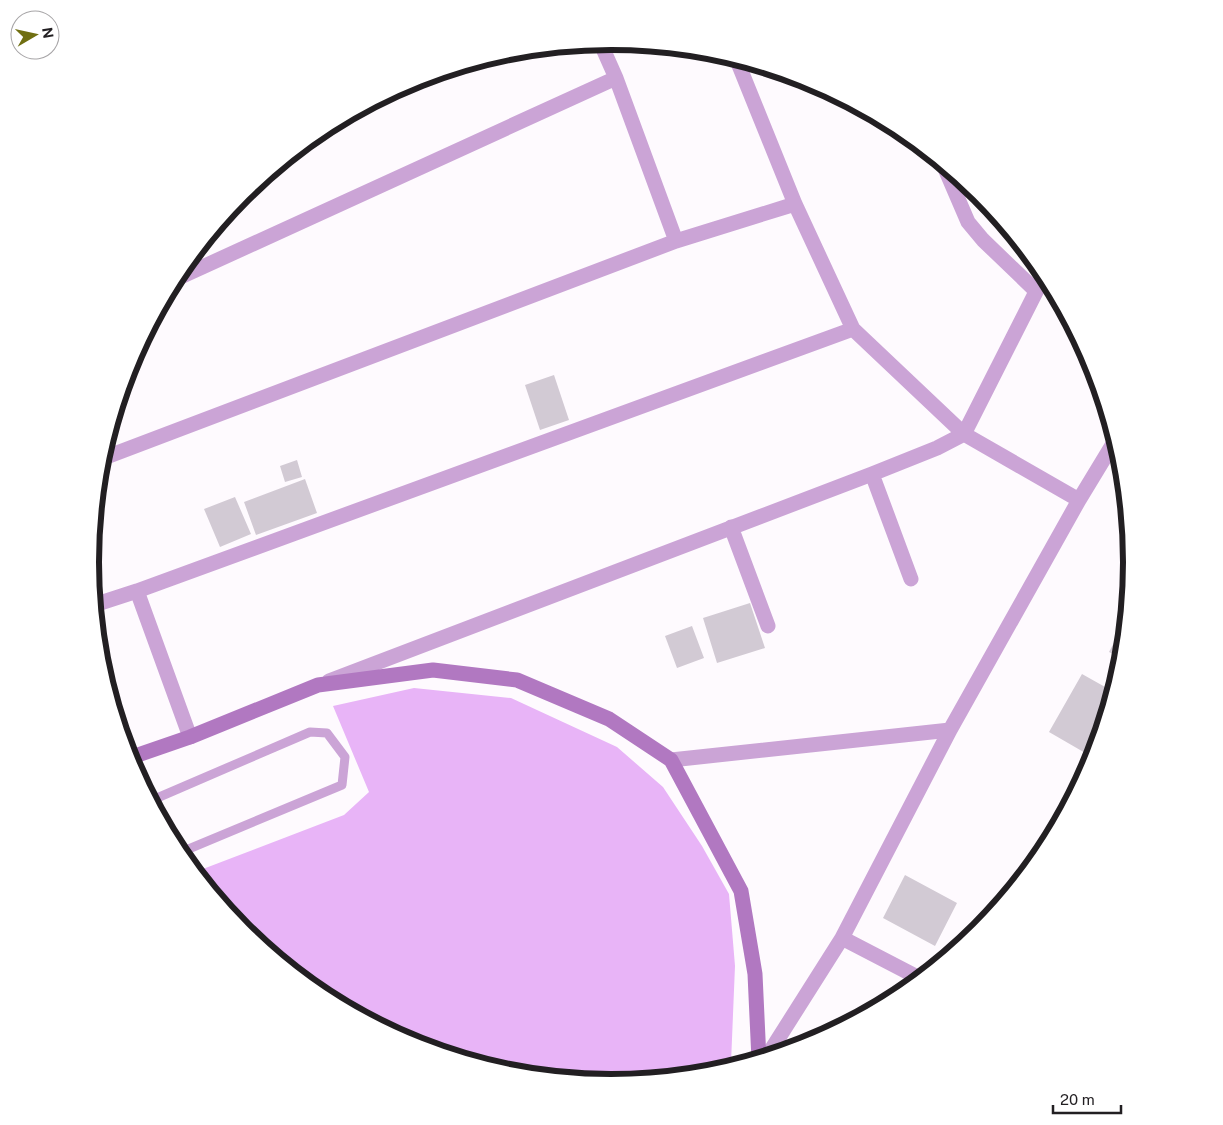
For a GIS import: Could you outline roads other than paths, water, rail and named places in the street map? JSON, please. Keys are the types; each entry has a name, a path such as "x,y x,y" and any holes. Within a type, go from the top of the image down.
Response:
{"street":[{"path":"604,50 616,78 676,241"},
{"path":"739,66 795,204 853,329 964,434 1078,500"},
{"path":"188,273 616,78"},
{"path":"948,177 968,222 983,240 1036,291"},
{"path":"110,456 676,241 795,204"},
{"path":"137,755 190,737 318,685 872,474 937,448 964,434 1041,283"},
{"path":"101,603 138,591 853,329"},
{"path":"771,1049 842,938 950,730 1078,500 1111,447"},
{"path":"872,474 911,579"},
{"path":"731,527 768,626"},
{"path":"138,591 190,737"},
{"path":"318,685 433,670 517,680 609,719 671,760 741,891 756,974 759,1053"},
{"path":"671,760 950,730"},
{"path":"842,938 914,975"}],"lane":[{"path":"157,798 310,732 327,733 345,757 342,785 187,850"}]}
